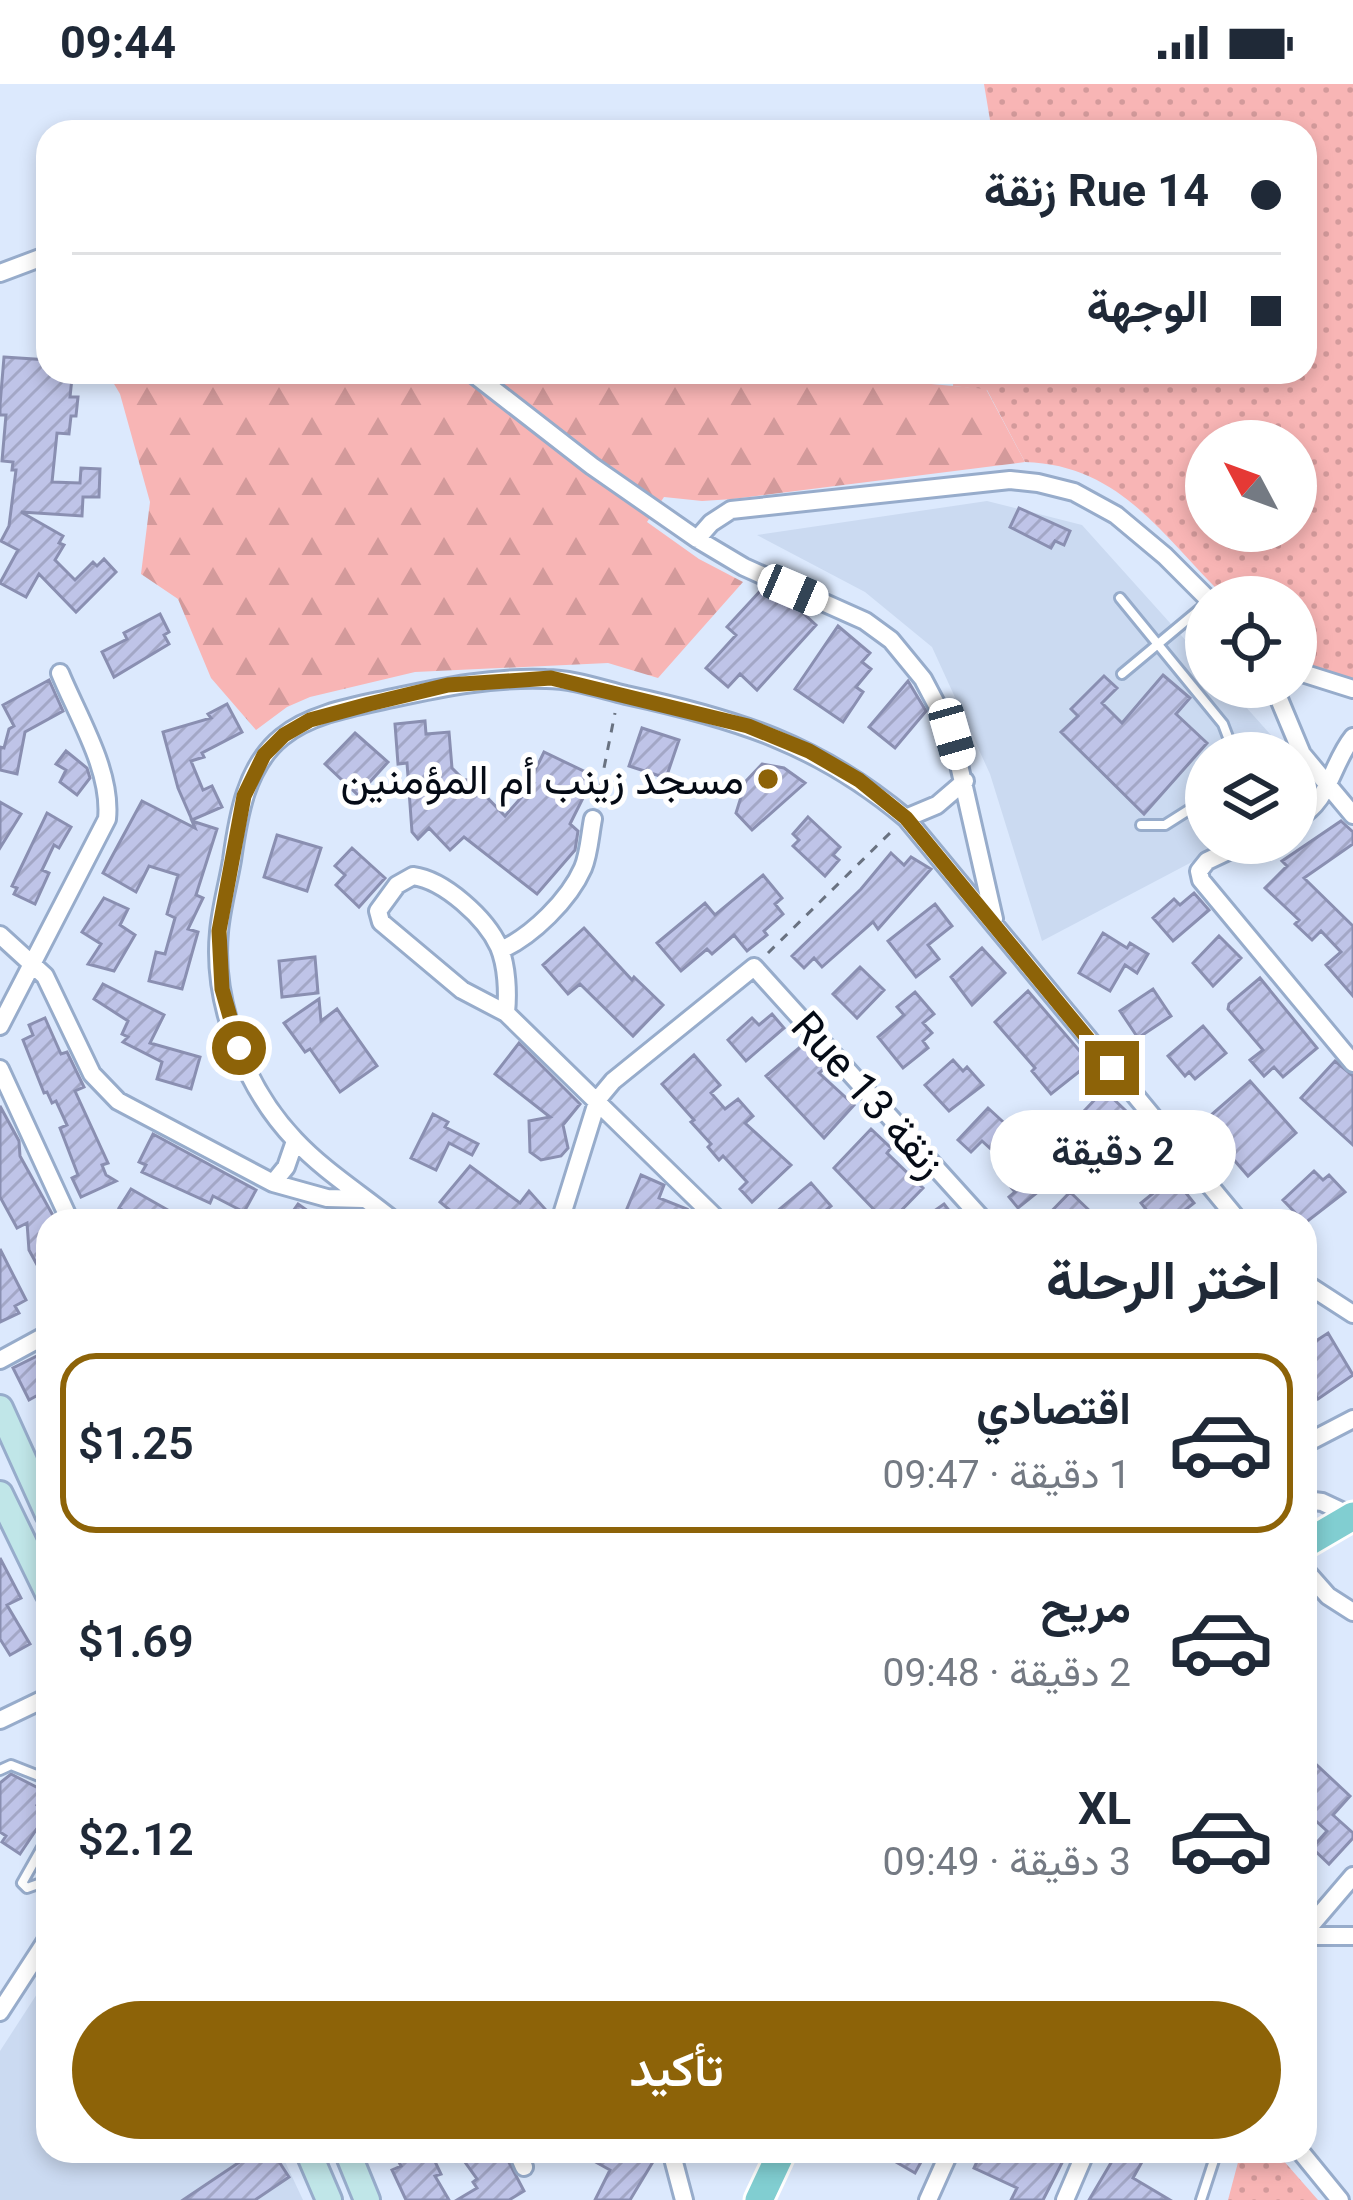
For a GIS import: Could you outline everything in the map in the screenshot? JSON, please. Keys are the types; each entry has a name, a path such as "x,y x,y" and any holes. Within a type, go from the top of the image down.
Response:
{"main road":[{"path":"1317,1537 1352,1516"},
{"path":"759,2200 776,2163"}],"street":[{"path":"0,273 36,260"},
{"path":"486,384 592,466 697,538 744,566 866,621 891,640 938,703 965,781 995,924"},
{"path":"697,538 731,510 1010,480 1057,487 1096,502 1165,556 1185,578"},
{"path":"0,1026 98,841 108,808 100,771 60,673"},
{"path":"1317,677 1353,688"},
{"path":"378,1209 295,1141 262,1099 239,1048 222,989 219,956 244,796 264,755 284,735 310,720 448,685 551,678 716,717 788,741 835,764 906,818 1229,1209"},
{"path":"1283,708 1302,754 1353,815"},
{"path":"1317,803 1330,784 1336,758 1353,737"},
{"path":"906,818 937,805 965,781"},
{"path":"501,950 524,940 583,868 593,819"},
{"path":"1204,864 1201,880 1353,1063"},
{"path":"506,1013 501,950 478,920 430,880 406,879 390,892 378,910 381,922 462,991 506,1013 707,1209"},
{"path":"0,935 35,962 53,986 92,1074 108,1094 273,1183 327,1198 364,1199"},
{"path":"564,1209 598,1099 613,1081 754,967"},
{"name":"Rue 13 زنقة","path":"754,967 973,1209"},
{"path":"0,1069 64,1209"},
{"path":"273,1183 286,1167 295,1141"},
{"path":"1317,1290 1353,1314"},
{"path":"0,1360 36,1340"},
{"path":"0,1408 36,1488"},
{"path":"1317,1438 1353,1419"},
{"path":"0,1494 36,1568"},
{"path":"1317,1501 1352,1516"},
{"path":"1317,1583 1353,1612"},
{"path":"0,1720 36,1703"},
{"path":"1317,1920 1353,1876"},
{"path":"1317,1934 1353,1936"},
{"path":"3,2002 36,1955"},
{"path":"313,2163 329,2200"},
{"path":"352,2163 368,2200"},
{"path":"673,2163 684,2200"},
{"path":"928,2200 945,2163"},
{"path":"1065,2200 1081,2163"},
{"path":"1310,2163 1340,2200"}],"lane":[{"path":"1120,598 1226,732"},
{"path":"1122,674 1185,620"},
{"path":"1141,825 1165,825 1185,812"},
{"path":"0,1770 11,1765 36,1775"},
{"path":"36,1858 22,1883 27,1888 36,1885"},
{"path":"1201,2200 1213,2163"}],"path":[{"path":"593,819 619,693"},
{"path":"754,967 906,818"}],"shaded area":[{"path":"987,501 1082,525 1185,640 1185,708 1247,708 1268,732 1185,732 1188,864 1042,941 990,774 932,647 865,592 757,535"},
{"path":"36,1996 36,2163 286,2163 303,2200 0,2200 0,2051"}],"green space":[{"path":"984,84 1353,84 1353,679 1317,667 1317,576 1205,576 1114,490 1059,466 1025,462 987,390 953,384 1317,384 1317,120 990,120"},
{"path":"114,384 931,384 986,389 1025,462 733,499 664,497 647,522 699,559 743,582 658,678 608,663 415,672 310,697 256,730 211,678 178,599 141,574 150,502"},
{"path":"1238,2163 1286,2163 1318,2200 1228,2200"}],"building":[{"path":"4,357 36,359 36,384 71,384 70,397 78,397 69,434 57,433 52,482 80,483 81,468 100,469 99,497 83,497 82,516 21,512 63,536 59,543 64,545 55,560 75,580 93,562 97,566 104,559 116,572 76,612 39,574 26,597 0,583 18,550 1,541 9,526 16,470 12,470 13,462 2,461 6,415 0,415"},
{"path":"1019,508 1070,531 1064,545 1055,541 1051,548 1010,527"},
{"path":"762,589 791,602 816,625 757,690 740,674 728,687 706,668 736,635 727,627"},
{"path":"160,614 169,644 114,677 102,652 127,639 124,633"},
{"path":"838,626 870,653 862,662 871,669 856,687 863,692 843,722 795,689"},
{"path":"1163,675 1185,694 1185,704 1176,714 1195,732 1185,732 1185,768 1144,814 1061,732 1078,716 1071,709 1104,676 1117,688 1102,703 1122,723"},
{"path":"49,680 63,711 25,732 17,774 0,770 0,747 4,748 14,726 3,705"},
{"path":"908,681 926,711 895,748 869,727"},
{"path":"227,704 242,732 191,761 203,790 212,786 222,807 192,820 163,732 211,718 208,714"},
{"path":"425,721 426,734 449,732 452,768 464,780 478,779 479,789 505,816 534,783 530,781 544,752 594,776 570,824 578,831 575,850 537,894 464,837 450,850 429,828 418,839 412,832 407,763 398,764 395,724"},
{"path":"642,728 679,740 666,778 629,766"},
{"path":"355,733 388,762 358,795 325,764"},
{"path":"66,751 87,768 90,778 77,795 60,782 66,770 56,764"},
{"path":"762,764 784,768 805,783 752,830 736,813 746,781"},
{"path":"142,801 195,828 192,821 217,829 196,895 203,898 188,929 198,932 182,989 149,981 156,952 165,954 175,918 167,914 178,875 149,866 136,892 103,873"},
{"path":"0,802 21,814 0,848"},
{"path":"47,813 71,827 59,848 54,845 42,870 49,873 35,904 14,894 17,888 12,886"},
{"path":"808,817 840,847 833,855 839,860 825,876 793,846 799,840 793,834"},
{"path":"1341,821 1353,832 1353,844 1304,878 1353,926 1353,996 1326,965 1341,952 1321,931 1312,940 1295,924 1299,920 1265,888 1285,864 1317,864 1317,837"},
{"path":"277,835 321,848 307,891 264,877"},
{"path":"352,848 385,878 359,907 336,885 345,875 335,866"},
{"path":"891,853 904,865 911,857 931,869 878,929 873,922 822,967 814,958 804,968 792,956"},
{"path":"763,875 782,898 775,904 783,914 764,931 767,935 747,951 734,935 681,971 657,943 705,903 715,915"},
{"path":"1194,893 1209,910 1173,941 1153,918 1174,899 1180,905"},
{"path":"104,898 128,909 120,925 135,935 114,971 88,964 101,944 82,932"},
{"path":"935,904 952,926 928,945 939,959 916,977 888,941"},
{"path":"584,928 632,980 634,977 663,1005 633,1036 580,984 568,994 543,965"},
{"path":"1103,933 1148,954 1137,973 1125,965 1110,991 1079,973"},
{"path":"1219,936 1241,958 1213,986 1193,963"},
{"path":"982,948 1005,973 972,1005 951,977"},
{"path":"315,957 318,993 282,997 279,961"},
{"path":"860,967 884,990 857,1018 833,994"},
{"path":"1260,978 1317,1048 1283,1077 1274,1067 1264,1076 1250,1060 1263,1050 1228,1009"},
{"path":"103,984 164,1015 150,1043 200,1057 191,1089 157,1079 162,1062 123,1042 128,1037 122,1034 128,1021 94,999"},
{"path":"1153,989 1171,1016 1138,1038 1120,1011"},
{"path":"1028,991 1090,1063 1051,1094 995,1022"},
{"path":"915,992 934,1014 923,1023 932,1033 923,1041 928,1048 903,1068 878,1037 904,1015 897,1007"},
{"path":"319,999 321,1021 337,1009 377,1066 340,1092 310,1049 305,1052 284,1023"},
{"path":"772,1014 784,1028 746,1061 728,1040 752,1018 759,1025"},
{"path":"45,1018 61,1054 67,1052 84,1087 75,1091 108,1163 102,1165 106,1175 116,1181 81,1197 60,1128 67,1125 56,1101 52,1103 44,1093 23,1040 33,1035 29,1025"},
{"path":"1203,1026 1226,1053 1195,1079 1189,1072 1185,1076 1168,1056"},
{"path":"519,1043 580,1104 563,1125 568,1148 561,1156 541,1160 530,1152 529,1121 550,1117 495,1074"},
{"path":"805,1043 825,1068 819,1073 854,1105 824,1138 766,1076"},
{"path":"694,1055 720,1085 711,1093 725,1109 738,1099 753,1116 745,1123 791,1165 752,1202 740,1189 747,1182 723,1156 719,1160 691,1122 694,1120 662,1084"},
{"path":"953,1060 983,1085 949,1111 925,1085"},
{"path":"1335,1061 1353,1076 1353,1145 1301,1098"},
{"path":"1250,1081 1296,1133 1248,1176 1202,1123"},
{"path":"1104,1090 1125,1110 1118,1117 1152,1150 1142,1160 1147,1165 1126,1186 1094,1147 1085,1151 1065,1131"},
{"path":"0,1106 49,1209 36,1209 36,1263 29,1250 27,1223 17,1228 0,1197"},
{"path":"988,1108 1013,1131 993,1151 982,1141 971,1152 958,1140"},
{"path":"433,1114 448,1122 445,1127 478,1144 472,1155 449,1143 436,1170 411,1158"},
{"path":"871,1129 891,1148 887,1153 923,1188 903,1209 873,1209 834,1168"},
{"path":"153,1134 256,1190 246,1209 213,1196 210,1203 142,1172 146,1165 139,1162"},
{"path":"1034,1155 1054,1179 1018,1208 1009,1197 1015,1192 1004,1179"},
{"path":"470,1166 520,1203 529,1191 545,1209 448,1209 440,1202"},
{"path":"1314,1171 1323,1180 1329,1175 1345,1192 1317,1214 1317,1209 1292,1209 1283,1200"},
{"path":"641,1175 664,1185 659,1198 687,1209 627,1209"},
{"path":"1173,1177 1194,1203 1186,1209 1146,1209 1141,1203"},
{"path":"811,1183 831,1206 827,1209 780,1209"},
{"path":"131,1189 166,1209 121,1209"},
{"path":"1070,1192 1088,1209 1054,1209"},
{"path":"0,1249 26,1300 15,1306 19,1313 0,1322"},
{"path":"1328,1333 1353,1375 1318,1399 1317,1398 1317,1340"},
{"path":"36,1356 36,1396 29,1400 13,1368"},
{"path":"0,1558 21,1598 7,1605 30,1644 10,1655 0,1639"},
{"path":"1317,1765 1350,1796 1333,1815 1353,1838 1329,1864 1317,1853 1317,1842 1327,1831 1317,1822"},
{"path":"11,1774 36,1787 36,1830 20,1854 2,1842 6,1836 0,1832 0,1783"},
{"path":"238,2163 280,2163 289,2177 255,2200 183,2200"},
{"path":"436,2163 441,2174 435,2176 449,2200 406,2200 392,2170"},
{"path":"466,2163 509,2163 524,2191 509,2200 457,2200 477,2188 473,2182 477,2179"},
{"path":"597,2163 652,2163 630,2200 595,2200 610,2170"},
{"path":"898,2163 920,2163 915,2173"},
{"path":"976,2163 1062,2163 1043,2200 1011,2200 1017,2188 974,2168"},
{"path":"1111,2163 1141,2163 1133,2178 1170,2200 1089,2200"}],"place":[{"name":"مسجد زينب أم المؤمنين","path":"768,779"}],"route":[{"path":"239,1048 222,989 219,931 244,796 264,755 284,735 310,720 369,704 448,685 551,678 748,726 809,751 859,780 906,818 1112,1068"}]}
